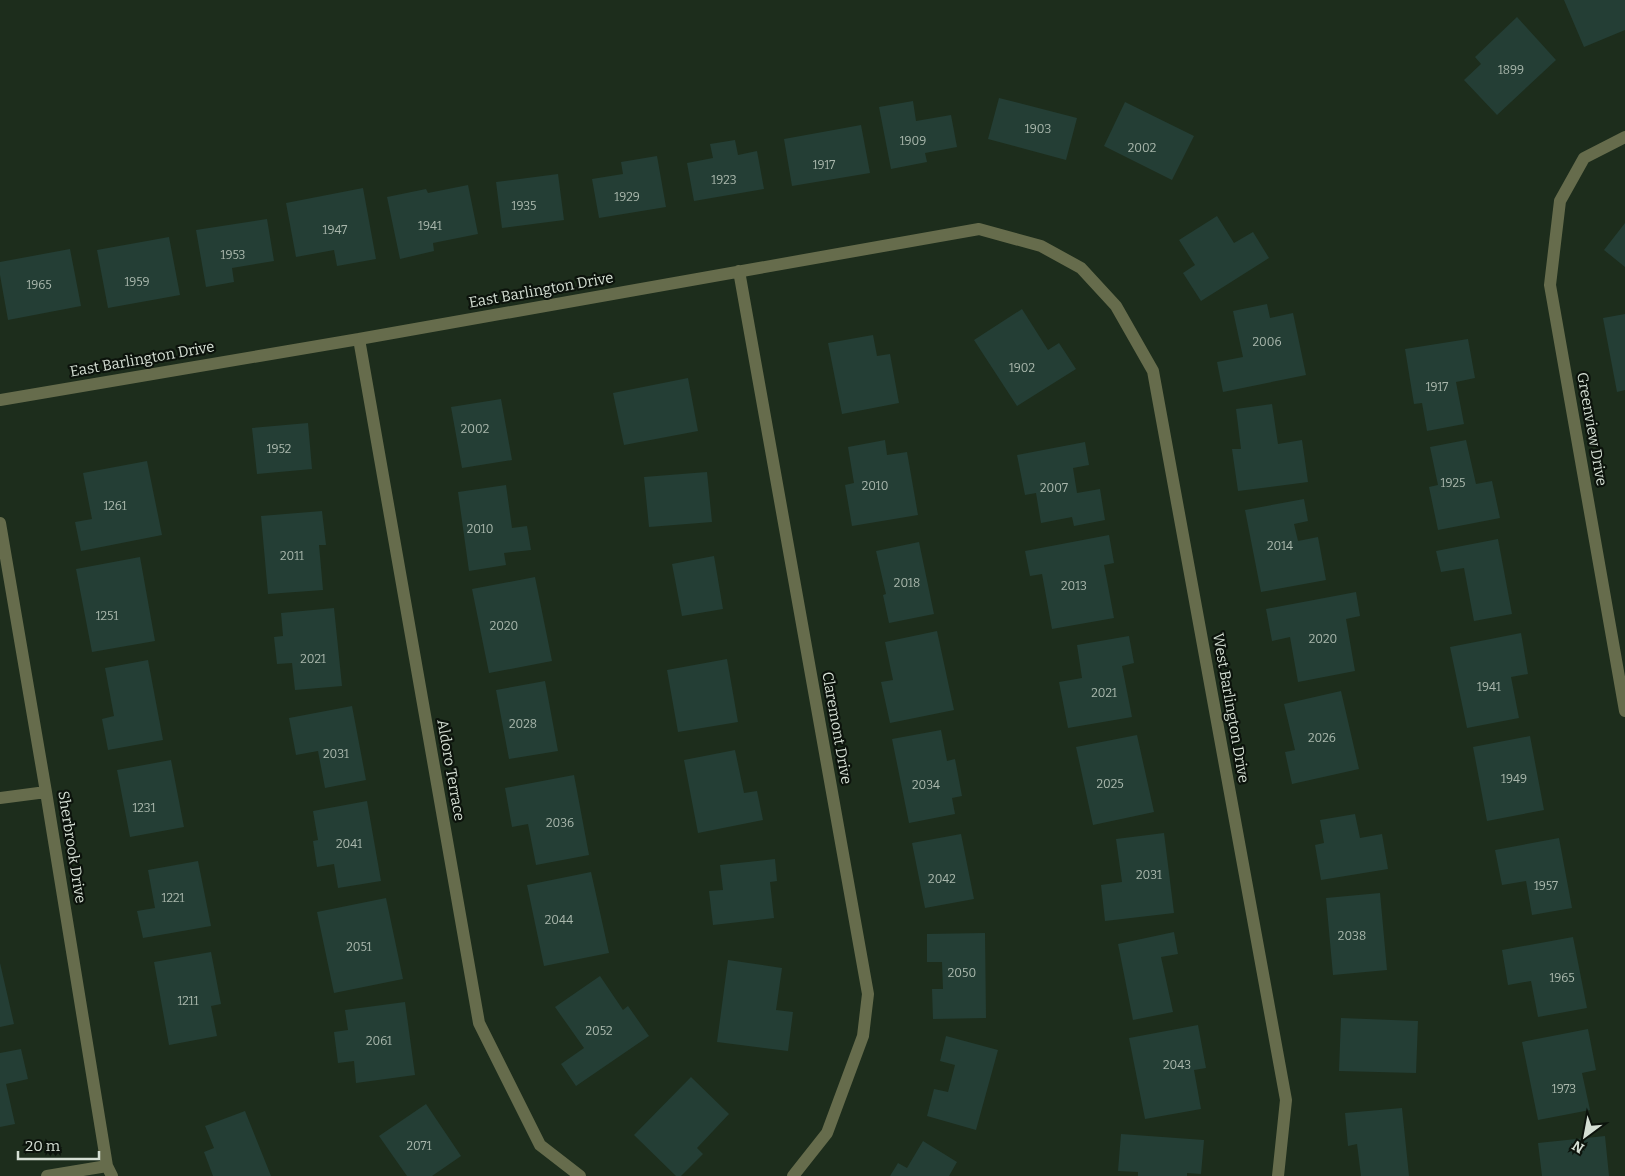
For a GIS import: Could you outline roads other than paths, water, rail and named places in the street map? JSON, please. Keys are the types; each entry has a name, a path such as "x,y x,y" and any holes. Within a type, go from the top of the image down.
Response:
{"street":[{"name":"Greenview Drive","path":"1625,137 1584,158 1560,201 1550,285 1625,711"},
{"name":"East Barlington Drive","path":"0,400 359,339 979,229 1041,246 1082,268"},
{"name":"West Barlington Drive","path":"1082,268 1116,306 1153,371 1286,1100 1278,1176"},
{"name":"Claremont Drive","path":"739,271 868,994 863,1036 827,1133 793,1176"},
{"name":"Aldoro Terrace","path":"359,339 479,1023 540,1145 580,1176"},
{"name":"Sherbrook Drive","path":"0,523 110,1171"},
{"path":"0,798 46,792"},
{"path":"48,1176 110,1171"}]}
